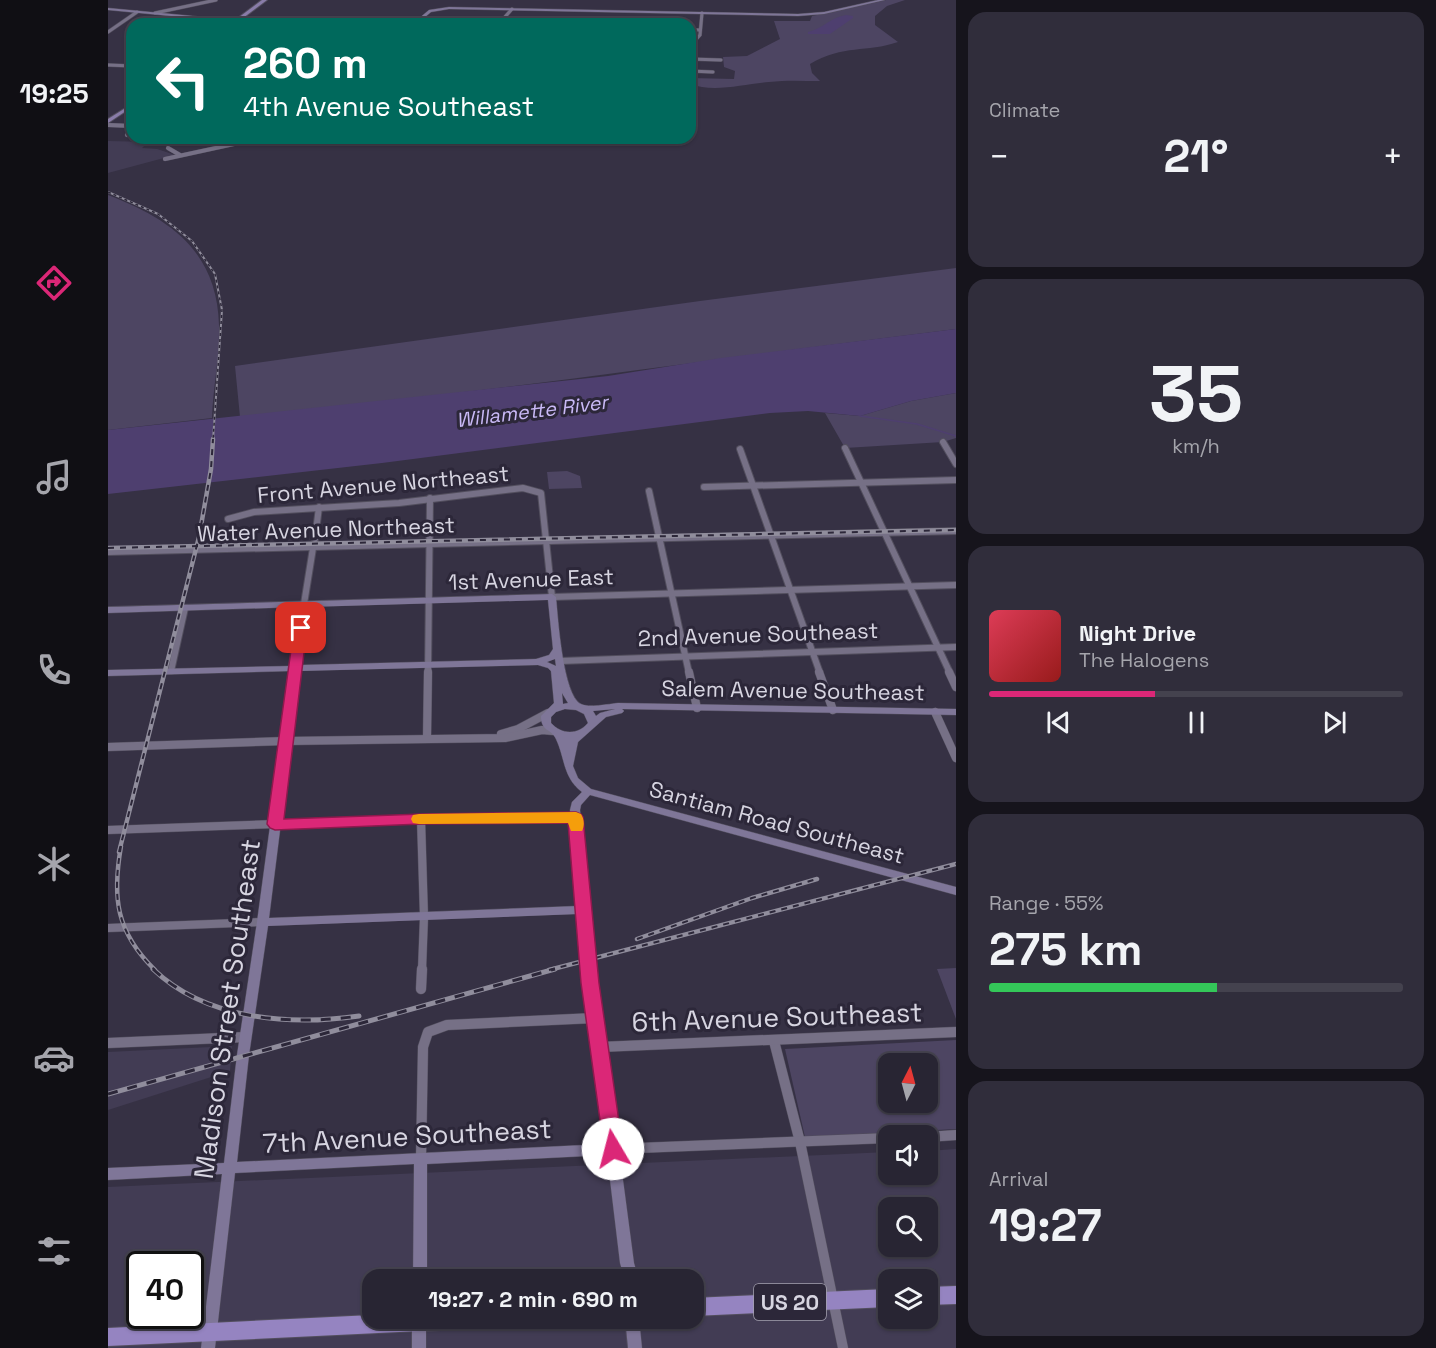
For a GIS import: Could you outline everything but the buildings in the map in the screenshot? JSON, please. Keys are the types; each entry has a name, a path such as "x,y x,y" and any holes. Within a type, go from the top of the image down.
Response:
{"highway":[{"path":"938,1296 956,1295"},
{"name":"US 20","path":"704,1306 878,1298"},
{"path":"108,1337 209,1340 362,1326"}],"main road":[{"path":"239,18 265,0"},
{"path":"108,123 126,110"}],"street":[{"path":"155,13 216,0"},
{"path":"421,18 427,12 440,9 814,15 883,0"},
{"path":"176,1 185,6"},
{"path":"202,4 206,6"},
{"path":"108,9 198,18"},
{"path":"502,18 512,9"},
{"path":"128,18 136,12"},
{"path":"696,39 700,35 702,13"},
{"path":"108,32 126,19"},
{"path":"696,59 721,60"},
{"path":"108,65 126,66"},
{"path":"696,71 713,72"},
{"path":"108,123 126,127"},
{"path":"165,159 233,144"},
{"path":"168,148 180,155"},
{"path":"943,442 956,464"},
{"path":"845,448 956,687"},
{"path":"740,449 833,710"},
{"path":"704,488 956,480"},
{"name":"Front Avenue Northeast","path":"228,519 247,513 399,503 504,489 529,489 541,493 545,541"},
{"path":"649,491 657,537 697,708"},
{"path":"427,738 430,498"},
{"path":"315,539 319,507"},
{"name":"Water Avenue Northeast","path":"108,552 956,530"},
{"path":"545,541 558,649 568,697 580,708 590,713 593,723 573,741 569,762"},
{"path":"304,604 313,548"},
{"name":"1st Avenue East","path":"108,610 956,585"},
{"name":"Madison Street Southeast","path":"209,1340 229,1168 304,604"},
{"path":"171,671 185,608"},
{"name":"2nd Avenue Southeast","path":"560,661 956,647"},
{"path":"537,662 552,657 558,649"},
{"path":"108,673 537,662 551,666 555,670 559,703 551,710 513,731 481,738"},
{"path":"551,710 565,706 580,708"},
{"name":"Salem Avenue Southeast","path":"580,708 618,706 956,712"},
{"name":"Salem Avenue Southeast","path":"593,723 605,715 630,707"},
{"path":"551,710 546,724 555,732 569,762 572,779 588,791 576,804 583,910 629,1269"},
{"path":"935,712 956,758"},
{"path":"108,747 286,741 505,738 542,730 567,735 581,734"},
{"name":"Santiam Road Southeast","path":"588,791 956,891"},
{"path":"108,830 422,819 576,817"},
{"path":"421,989 424,916 422,819"},
{"path":"108,928 583,910"},
{"path":"420,1269 423,1047 428,1032 447,1025 595,1018"},
{"name":"6th Avenue Southeast","path":"600,1047 956,1032"},
{"path":"108,1043 246,1037"},
{"path":"774,1041 800,1142 843,1348"},
{"path":"938,1136 956,1135"},
{"name":"7th Avenue Southeast","path":"108,1174 878,1138"},
{"path":"419,1329 419,1348"},
{"path":"633,1329 635,1348"}],"shaded area":[{"path":"886,0 905,0 887,6 875,16 875,25 898,42 844,51 810,64 812,73 820,81 775,81 719,88 696,86 696,78 734,79 735,71 724,67 723,57 747,56 780,39 774,21 810,21 812,16"},
{"path":"108,141 146,144 142,148 157,149 175,155 108,173"},
{"path":"108,195 131,204 170,227 200,258 210,277 216,299 219,325 212,418 108,430"},
{"path":"956,268 956,329 509,387 240,417 235,366"},
{"path":"956,393 956,438 943,442 845,448 825,413 860,416 911,401"},
{"path":"567,471 580,476 582,488 549,489 547,472"},
{"path":"956,968 956,1019 937,969"},
{"path":"956,1040 956,1129 938,1130 938,1125 878,1125 878,1133 805,1137 785,1049"},
{"path":"232,1046 230,1071 108,1110 108,1052"},
{"path":"956,1149 956,1348 108,1348 108,1187 878,1152 878,1185 938,1185 938,1150"}],"water":[{"path":"846,15 853,16 853,18 830,34 808,34 836,18"},
{"name":"Willamette River","path":"956,329 956,393 911,401 860,416 808,411 770,413 382,463 108,494 108,430 608,376 721,358"}],"waterway":[{"path":"860,416 917,424 956,436"}],"railway":[{"path":"108,192 158,214 192,241 215,274 222,310 213,440"},
{"path":"197,546 211,469 213,439"},
{"path":"197,546 956,530"},
{"path":"108,548 197,546"},
{"path":"119,852 197,546"},
{"path":"121,846 117,882 120,913 132,942 155,970"},
{"path":"549,970 956,864"},
{"path":"637,939 752,898 817,879"},
{"path":"153,969 174,986 223,1009 277,1019 333,1019 359,1016"},
{"path":"108,1094 555,969"}],"slow traffic":[{"path":"419,819 576,817 576,827"}],"route":[{"path":"301,628 275,824 576,817 590,983 613,1149"}]}
